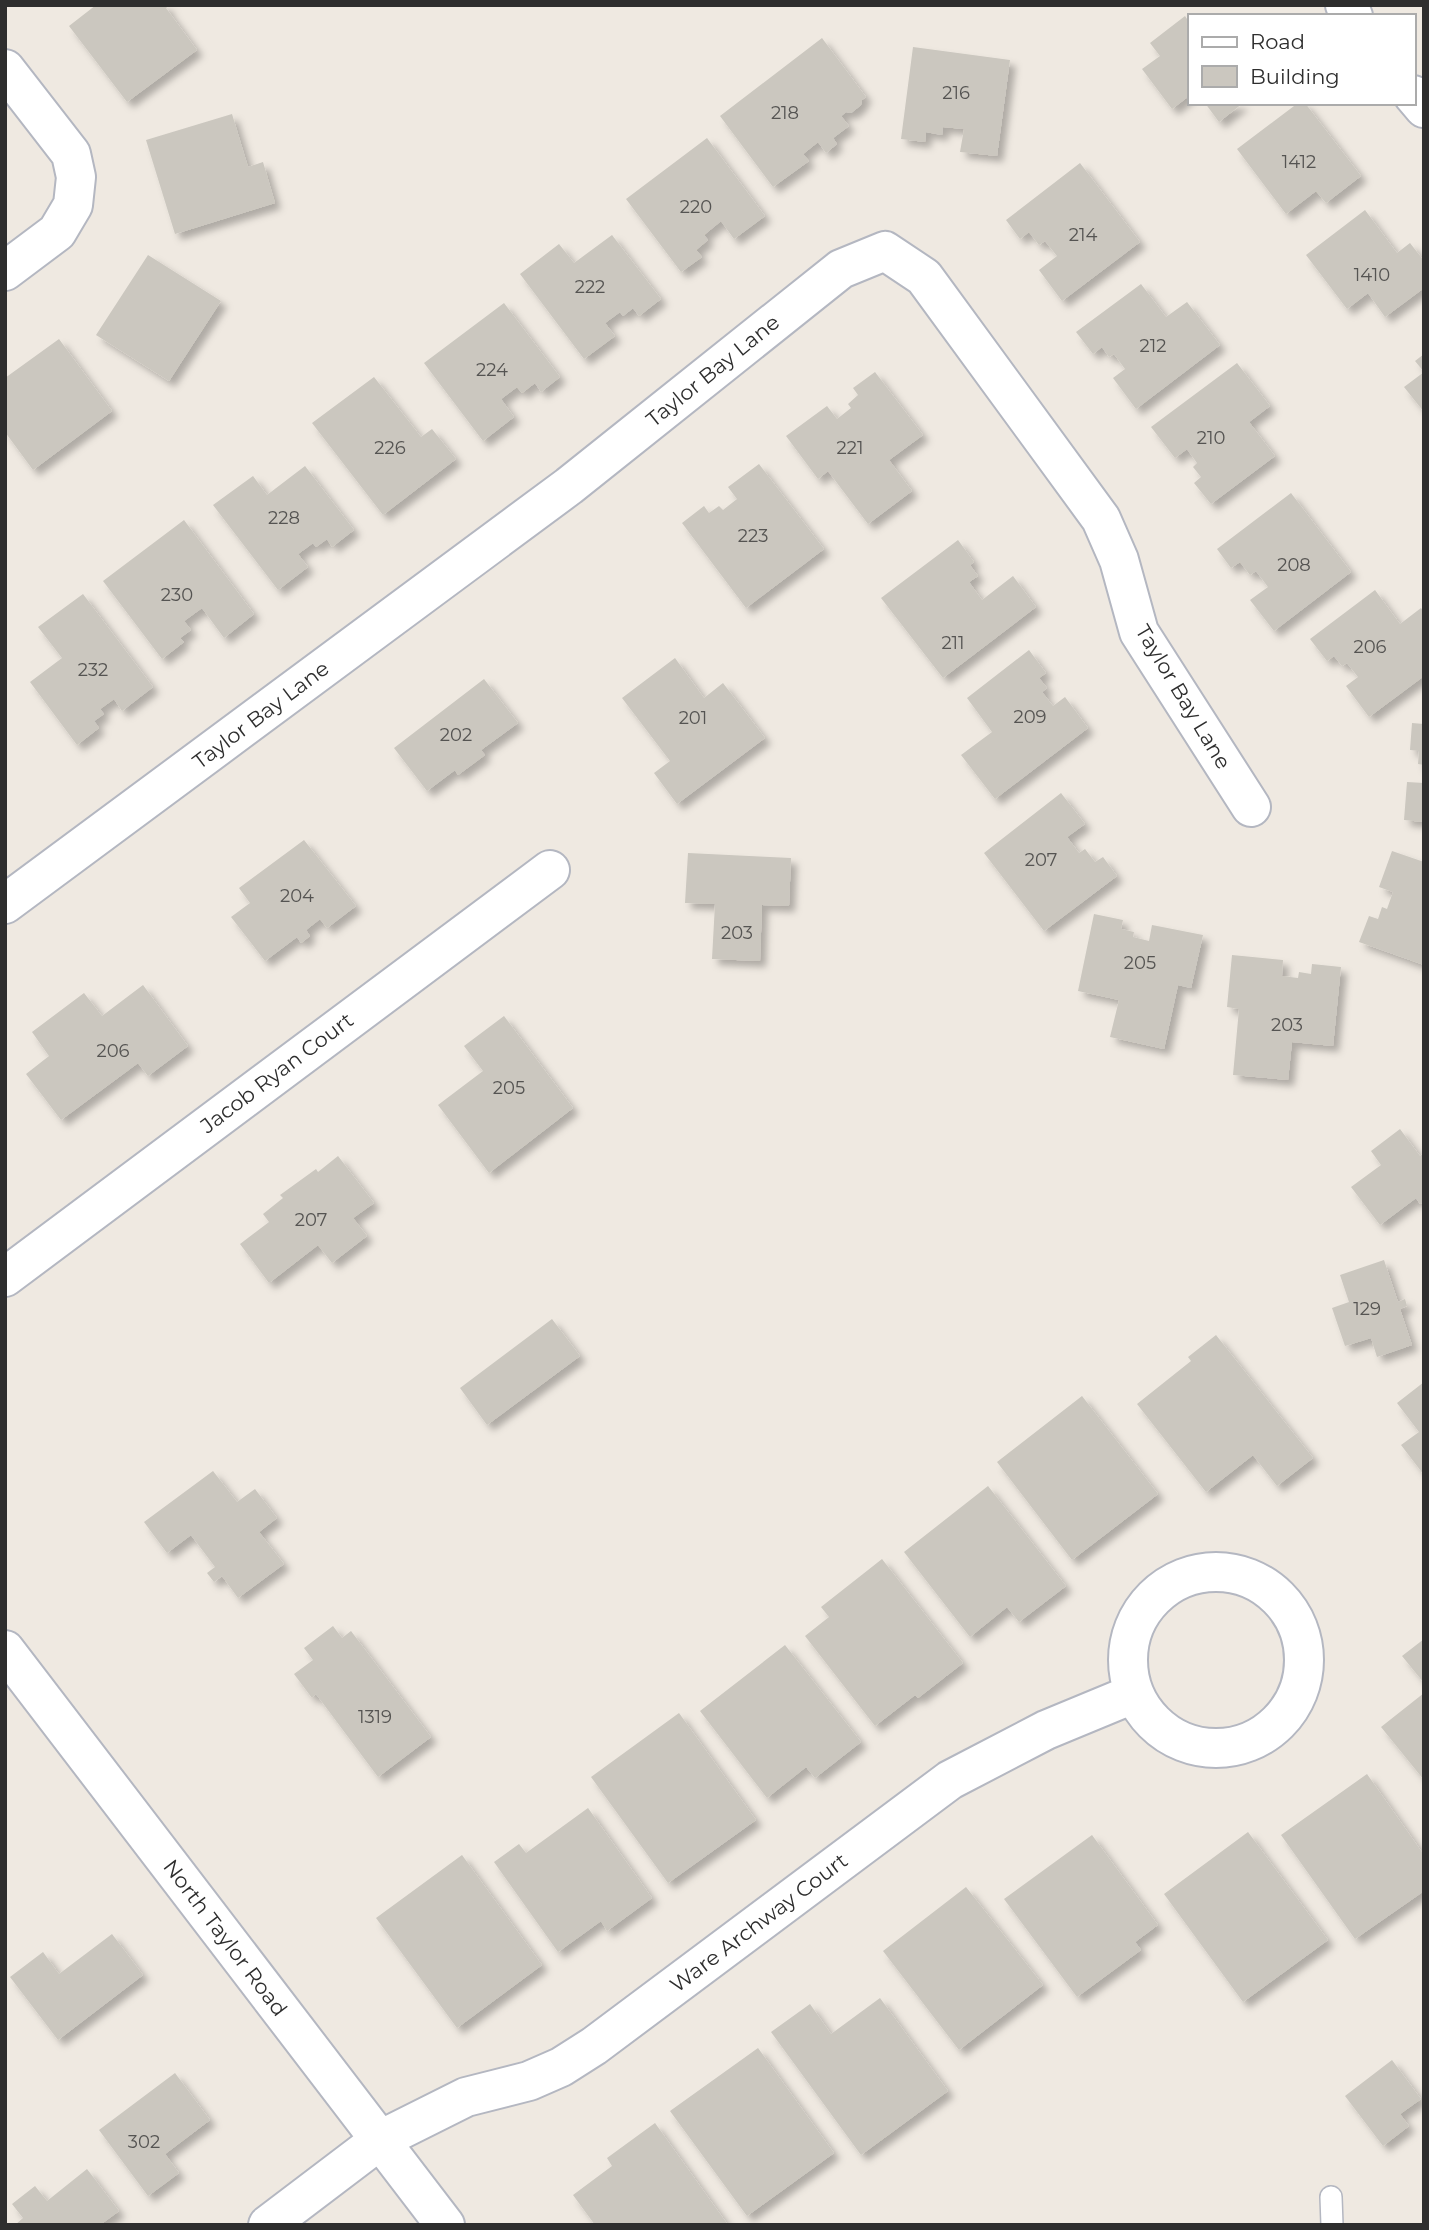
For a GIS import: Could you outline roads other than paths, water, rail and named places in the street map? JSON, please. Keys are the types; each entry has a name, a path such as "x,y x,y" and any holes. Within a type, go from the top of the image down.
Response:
{"street":[{"path":"5,69 71,154 76,177 73,205 57,232 5,271"},
{"name":"Taylor Bay Lane","path":"5,904 569,486 841,269 885,251 924,278 1101,519 1119,560 1139,632 1251,807"},
{"name":"Jacob Ryan Court","path":"5,1277 550,870"},
{"path":"1226,1572 1255,1580 1279,1597 1296,1620 1304,1647 1303,1676 1294,1703 1276,1725 1252,1741 1225,1748 1196,1747 1170,1736 1148,1718 1133,1694 1127,1664 1131,1634 1145,1607 1167,1586 1195,1574 1226,1572"},
{"name":"North Taylor Road","path":"5,1650 445,2225"},
{"name":"Ware Archway Court","path":"268,2225 380,2140 466,2097 528,2081 561,2067 594,2046 950,1780 1046,1730 1133,1694"}],"lane":[{"path":"1331,2197 1332,2225"}]}
